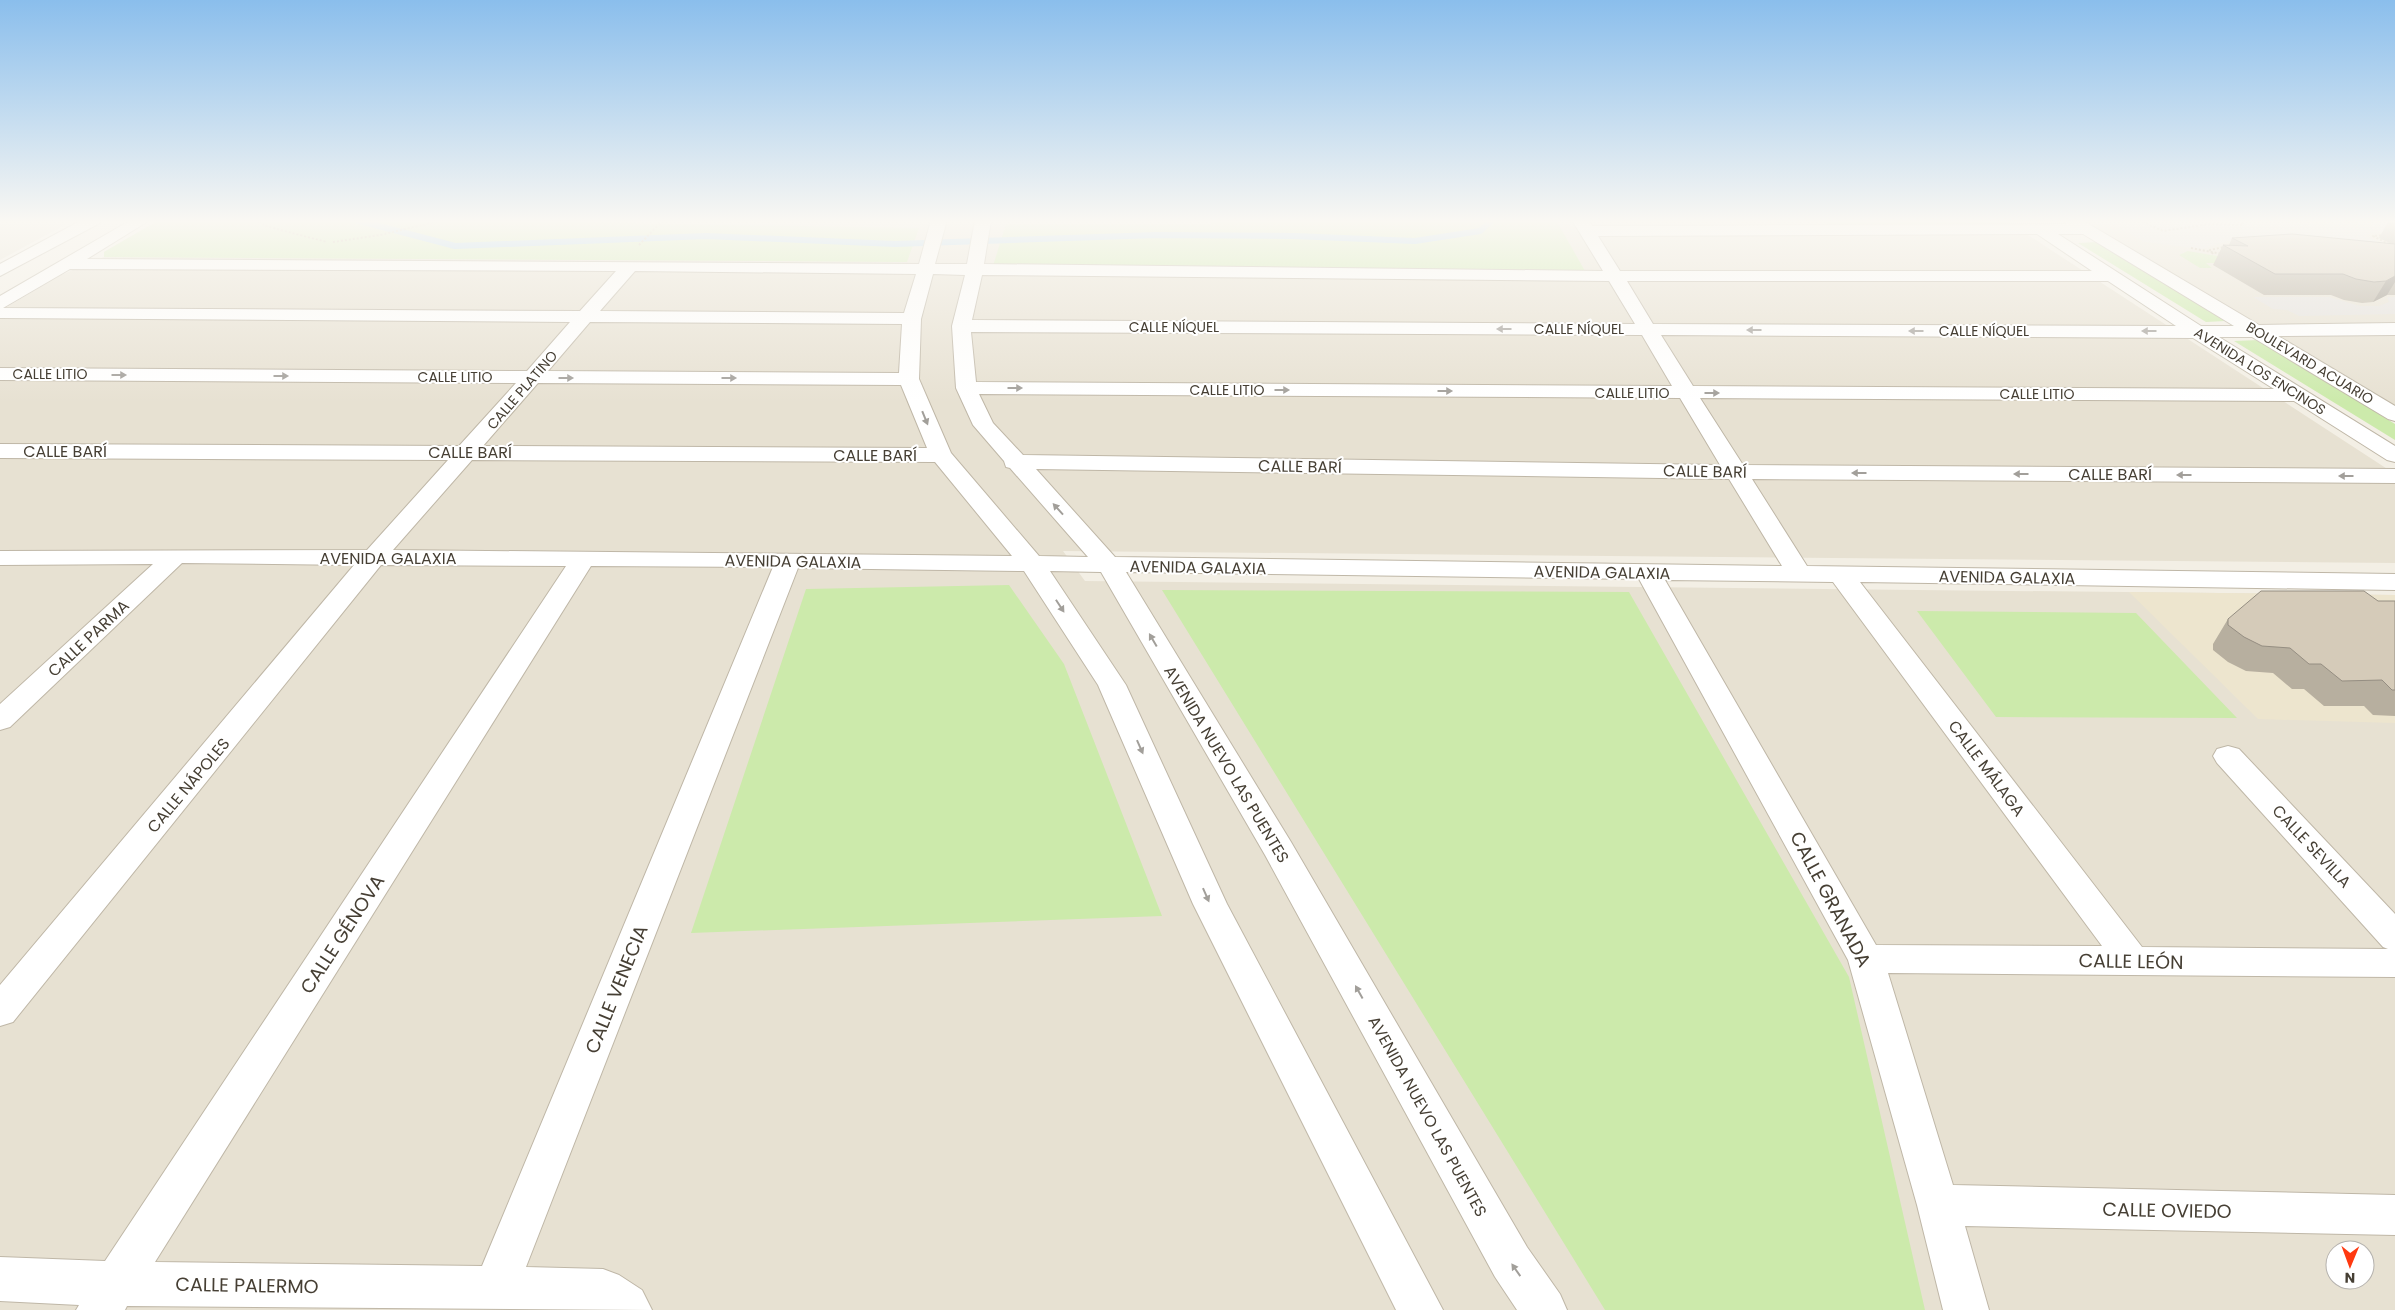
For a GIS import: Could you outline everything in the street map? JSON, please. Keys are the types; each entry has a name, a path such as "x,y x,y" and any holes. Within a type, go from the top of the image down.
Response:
{"street":[{"path":"0,302 36,281"},
{"name":"CALLE PLATINO","path":"374,558 534,378 617,281"},
{"path":"922,281 912,318 909,379 941,455 1033,565 1112,685 1210,904 1420,1310"},
{"name":"AVENIDA NUEVO LAS PUENTES","path":"971,281 960,326 966,388 984,426 1014,462 1110,566 1279,851 1510,1262 1544,1310"},
{"path":"1618,281 1799,574"},
{"name":"AVENIDA LOS ENCINOS","path":"2122,281 2197,332 2395,455"},
{"name":"BOULEVARD ACUARIO","path":"2173,281 2395,415"},
{"path":"0,313 912,318"},
{"name":"CALLE NÍQUEL","path":"960,326 2197,332 2395,329"},
{"name":"CALLE LITIO","path":"0,374 909,379"},
{"name":"CALLE LITIO","path":"966,388 2299,395"},
{"name":"CALLE BARÍ","path":"0,451 941,455"},
{"name":"CALLE BARÍ","path":"1014,462 1736,472 2395,476"},
{"name":"AVENIDA GALAXIA","path":"0,558 176,556 789,560 1033,565 2395,582"},
{"name":"CALLE PARMA","path":"0,720 176,556"},
{"name":"CALLE NÁPOLES","path":"0,1011 374,558"},
{"name":"CALLE GÉNOVA","path":"108,1297 584,558"},
{"name":"CALLE VENECIA","path":"495,1288 789,560"},
{"name":"CALLE GRANADA","path":"1648,572 1866,958 1938,1205 1966,1310"},
{"name":"CALLE MÁLAGA","path":"1841,575 2132,961"},
{"name":"CALLE SEVILLA","path":"2228,756 2395,937"},
{"name":"CALLE LEÓN","path":"1866,958 2395,963"},
{"name":"CALLE OVIEDO","path":"1938,1205 2395,1215"},
{"name":"CALLE PALERMO","path":"0,1279 108,1297 495,1288"},
{"path":"495,1288 603,1291 629,1310"}],"shaded area":[{"path":"51,281 2099,281 2395,474 2395,563 1063,551 1085,581 2395,595 2395,1310 0,1310 0,311"},
{"path":"2182,281 2395,281 2395,409"},
{"path":"2253,297 2329,297 2360,306 2379,306 2389,302 2387,297 2395,297 2395,314 2299,316 2287,310 2273,309"},
{"path":"2129,592 2395,595 2395,723 2258,719"}],"green space":[{"path":"2140,281 2160,281 2225,321 2206,322"},
{"path":"2259,340 2395,424 2395,440 2234,341"},
{"path":"1009,585 1064,664 1162,916 691,933 806,589"},
{"path":"1162,590 1629,592 1849,977 1925,1310 1605,1310"},
{"path":"1917,611 2136,613 2237,718 1996,717"}],"building":[{"path":"2261,591 2364,591 2378,601 2395,601 2395,690 2392,690 2382,680 2342,681 2321,664 2309,664 2290,648 2262,646 2244,637 2228,625 2228,619"}]}
